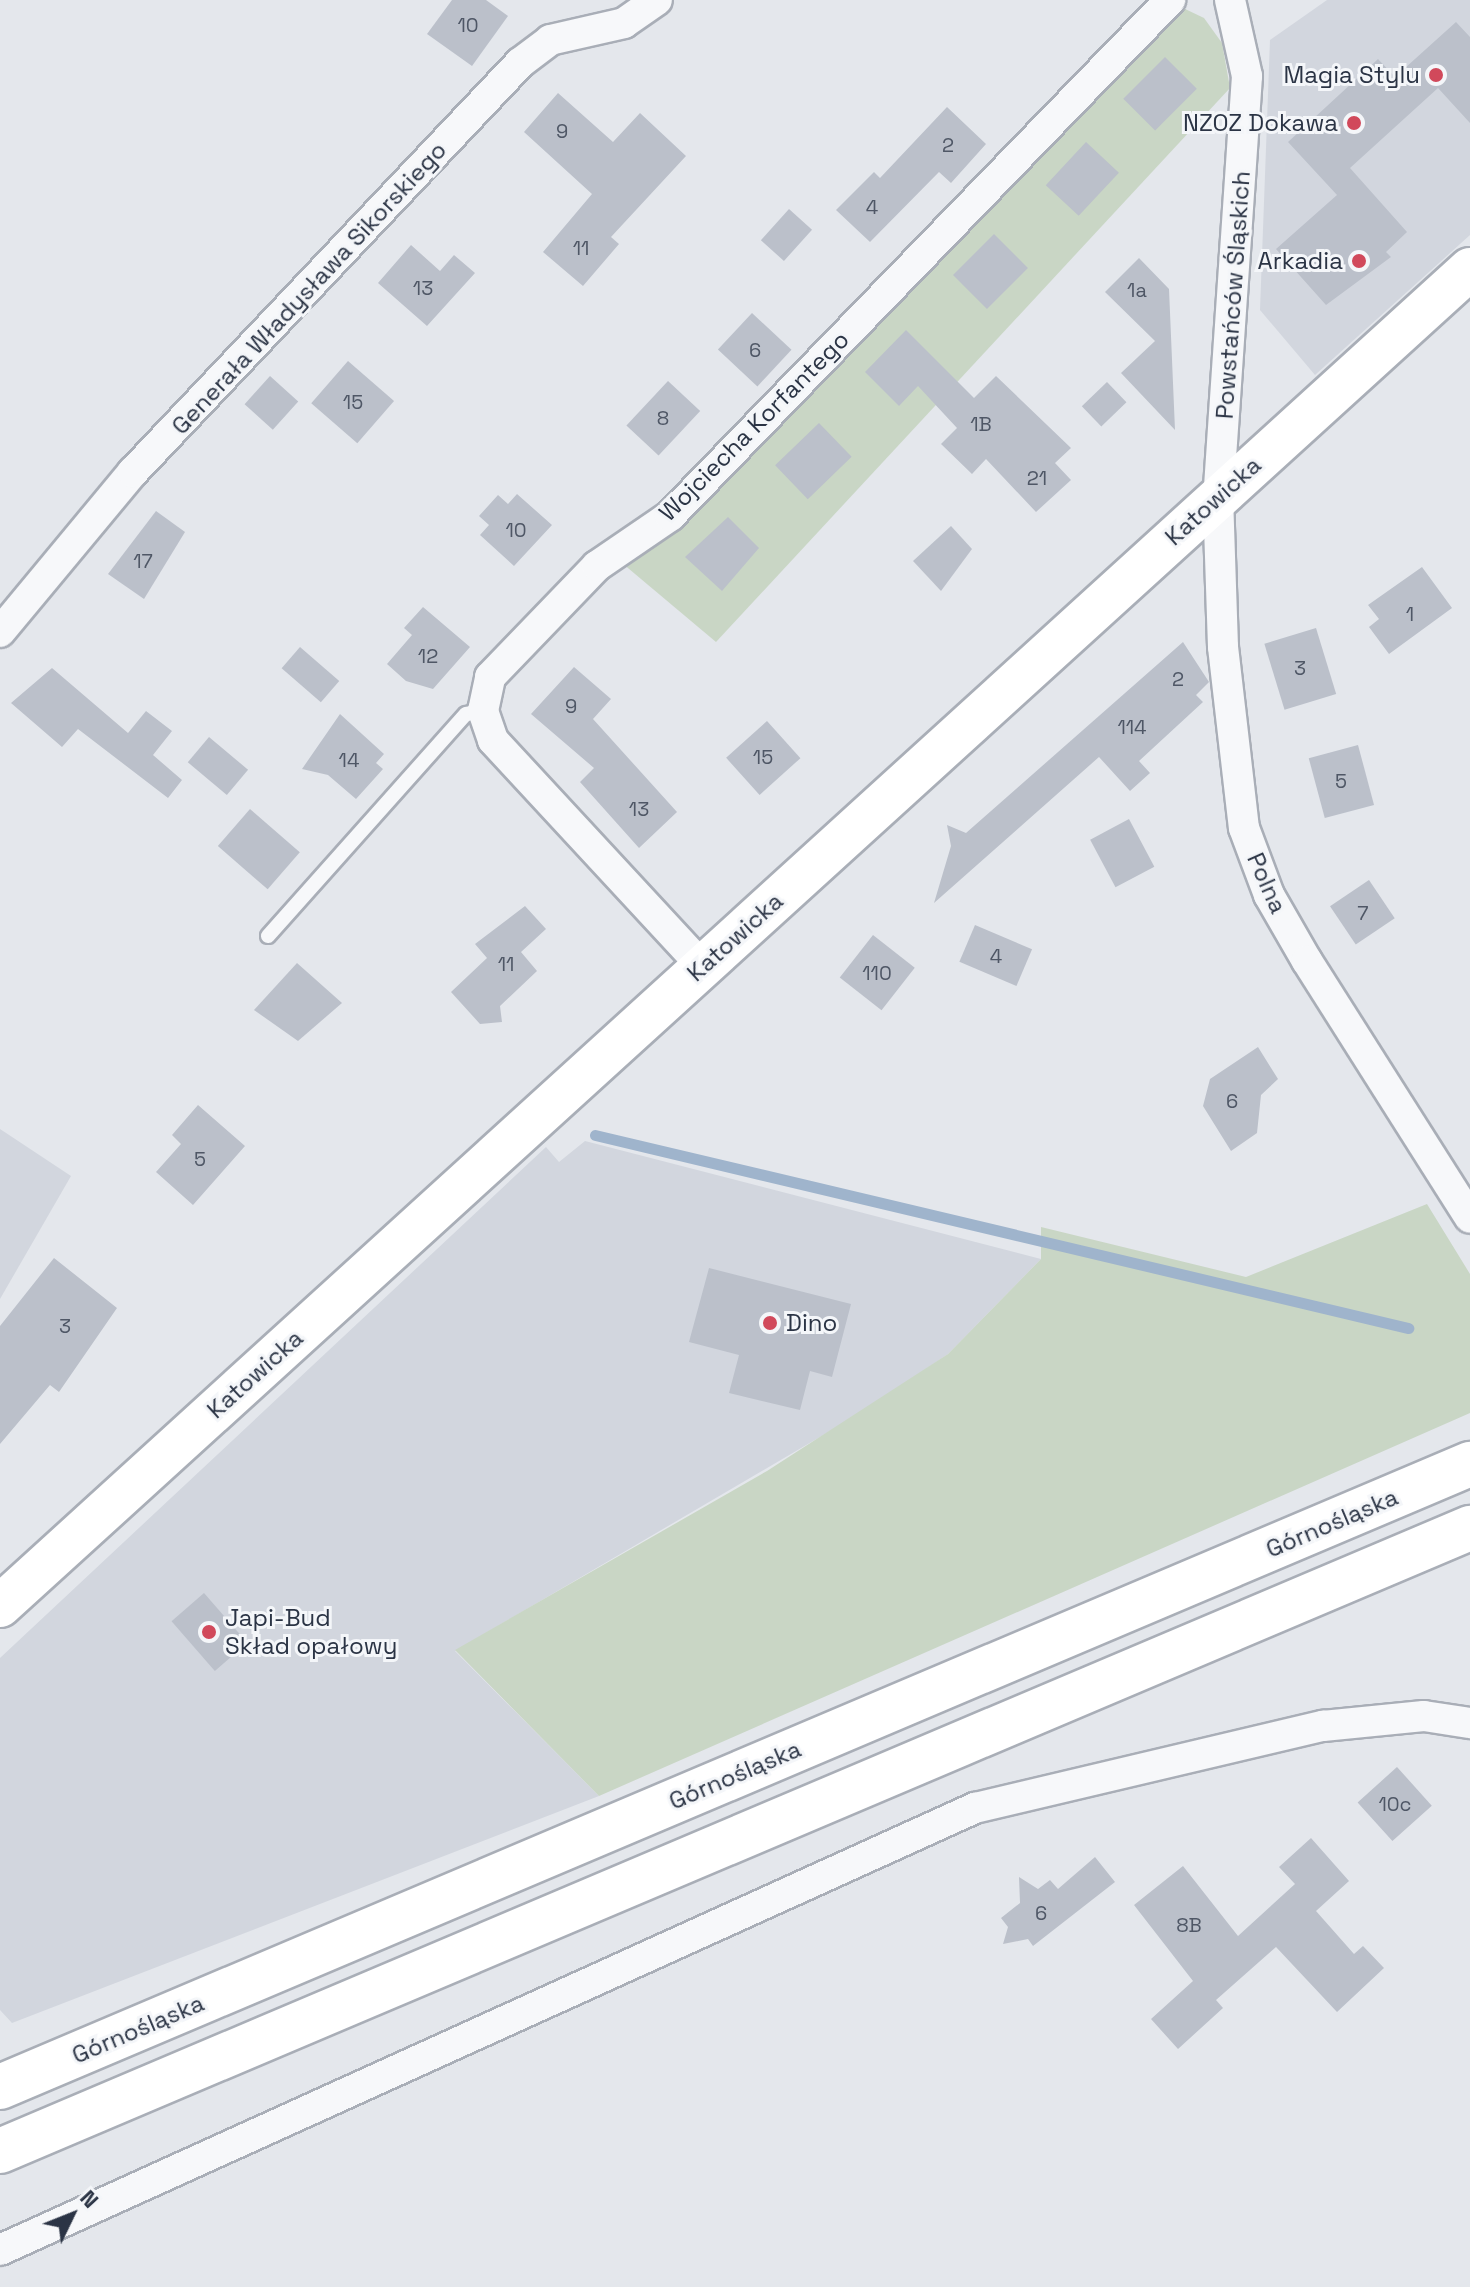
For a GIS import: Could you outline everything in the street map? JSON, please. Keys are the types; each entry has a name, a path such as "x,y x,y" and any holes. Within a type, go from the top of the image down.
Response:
{"main road":[{"name":"Górnośląska","path":"0,2087 1470,1464"},
{"path":"0,2151 1470,1528"}],"street":[{"name":"Generała Władysława Sikorskiego","path":"0,632 133,472 520,63 550,40 624,23 657,0"},
{"name":"Wojciecha Korfantego","path":"483,711 490,677 597,566 670,516 1170,0"},
{"name":"Powstańców Śląskich","path":"1218,496 1247,76 1230,0"},
{"name":"Katowicka","path":"6,1593 703,967 1470,269"},
{"name":"Polna","path":"1218,496 1223,647 1244,828 1300,948 1470,1218"},
{"path":"483,711 493,740 703,967"},
{"path":"0,2250 975,1808 1323,1726 1424,1716 1470,1723"}],"lane":[{"path":"268,936 466,714 483,711"}],"shaded area":[{"path":"1327,0 1470,0 1470,235 1315,375 1260,310 1270,40"},
{"path":"0,1129 71,1176 0,1299"},
{"path":"585,1141 1041,1259 948,1354 859,1414 455,1651 599,1796 12,2023 0,2010 0,1658 546,1147 559,1162"}],"green space":[{"path":"1183,8 1204,18 1222,43 1230,88 716,642 616,558 1151,22"},
{"path":"1427,1204 1470,1274 1470,1413 599,1796 455,1650 767,1471 948,1354 1041,1259 1041,1227 1246,1277"}],"building":[{"path":"452,0 486,0 508,16 472,66 427,34"},
{"path":"1456,22 1470,37 1470,123 1438,88 1350,168 1407,232 1386,252 1391,257 1326,305 1276,249 1337,195 1288,142 1378,59 1395,77"},
{"path":"1165,57 1197,89 1155,131 1123,99"},
{"path":"558,93 613,142 640,113 686,156 611,237 619,244 583,286 543,252 592,194 524,132"},
{"path":"947,107 986,144 951,183 939,172 870,242 836,210 874,172 880,178"},
{"path":"1086,142 1119,173 1079,216 1046,185"},
{"path":"789,209 812,230 784,261 761,240"},
{"path":"994,234 1028,268 987,309 953,275"},
{"path":"411,245 440,271 454,255 475,273 427,326 378,283"},
{"path":"1139,258 1169,289 1175,430 1121,373 1155,341 1105,292"},
{"path":"752,313 791,350 757,386 718,350"},
{"path":"906,330 974,398 996,376 1071,448 1055,463 1071,480 1036,512 986,459 972,474 941,444 957,428 918,386 899,406 865,372"},
{"path":"348,361 394,401 357,443 311,403"},
{"path":"270,376 298,401 273,430 245,404"},
{"path":"668,381 700,411 659,456 626,426"},
{"path":"1107,382 1126,402 1101,426 1082,406"},
{"path":"819,423 852,457 808,499 775,465"},
{"path":"517,494 552,525 514,566 480,535 489,525 479,516 498,495 508,504"},
{"path":"156,511 185,532 144,599 108,574"},
{"path":"728,517 759,548 722,591 685,557"},
{"path":"951,526 972,549 941,591 913,561"},
{"path":"1422,567 1452,608 1389,654 1369,627 1379,619 1368,605"},
{"path":"423,607 470,647 433,689 406,681 387,664 412,635 404,628"},
{"path":"1316,628 1336,694 1285,710 1264,644"},
{"path":"1183,642 1209,682 1196,695 1203,702 1139,761 1150,773 1130,791 1099,757 934,903 951,846 947,825 966,833"},
{"path":"300,647 339,681 321,702 282,668"},
{"path":"574,667 611,699 593,719 677,812 639,848 580,782 594,768 531,714"},
{"path":"52,668 128,733 146,711 172,731 153,755 182,780 168,798 78,729 62,747 11,703"},
{"path":"340,714 384,754 376,763 383,769 356,799 328,775 302,769"},
{"path":"767,721 800,758 760,795 726,758"},
{"path":"209,737 248,770 227,795 188,762"},
{"path":"1358,745 1374,805 1325,818 1309,758"},
{"path":"250,809 300,852 268,889 218,846"},
{"path":"1129,819 1154,867 1116,887 1090,840"},
{"path":"1369,880 1395,918 1356,944 1330,906"},
{"path":"525,906 546,929 521,952 537,971 500,1006 502,1022 480,1024 451,992 487,958 475,944"},
{"path":"975,925 1032,949 1016,986 959,962"},
{"path":"873,935 915,968 882,1010 840,978"},
{"path":"297,963 342,1003 298,1041 254,1010"},
{"path":"1258,1047 1278,1079 1261,1095 1257,1133 1231,1151 1203,1106 1210,1079"},
{"path":"198,1105 245,1146 193,1205 156,1172 181,1144 172,1135"},
{"path":"54,1258 117,1308 59,1392 50,1385 0,1444 0,1326"},
{"name":"Dino","path":"709,1268 851,1304 832,1377 810,1371 800,1410 729,1393 739,1355 689,1342"},
{"name":"Japi-Bud Skład opałowy","path":"204,1593 247,1643 215,1671 172,1621"},
{"path":"1397,1767 1432,1806 1392,1841 1358,1802"},
{"path":"1311,1838 1349,1881 1316,1911 1354,1954 1363,1946 1384,1968 1337,2012 1276,1947 1216,2000 1223,2008 1178,2049 1151,2019 1193,1981 1134,1905 1183,1866 1238,1936 1295,1884 1279,1867"},
{"path":"1095,1857 1115,1882 1033,1946 1028,1939 1003,1944 1008,1927 1001,1918 1020,1903 1019,1877 1038,1889 1050,1880 1058,1889"}],"waterway":[{"path":"595,1135 1408,1328"}],"place":[{"name":"Magia Stylu","path":"1436,75"},
{"name":"NZOZ Dokawa","path":"1354,123"},
{"name":"Arkadia","path":"1359,261"},
{"name":"Dino","path":"770,1323"},
{"name":"Japi-Bud Skład opałowy","path":"209,1632"}]}
